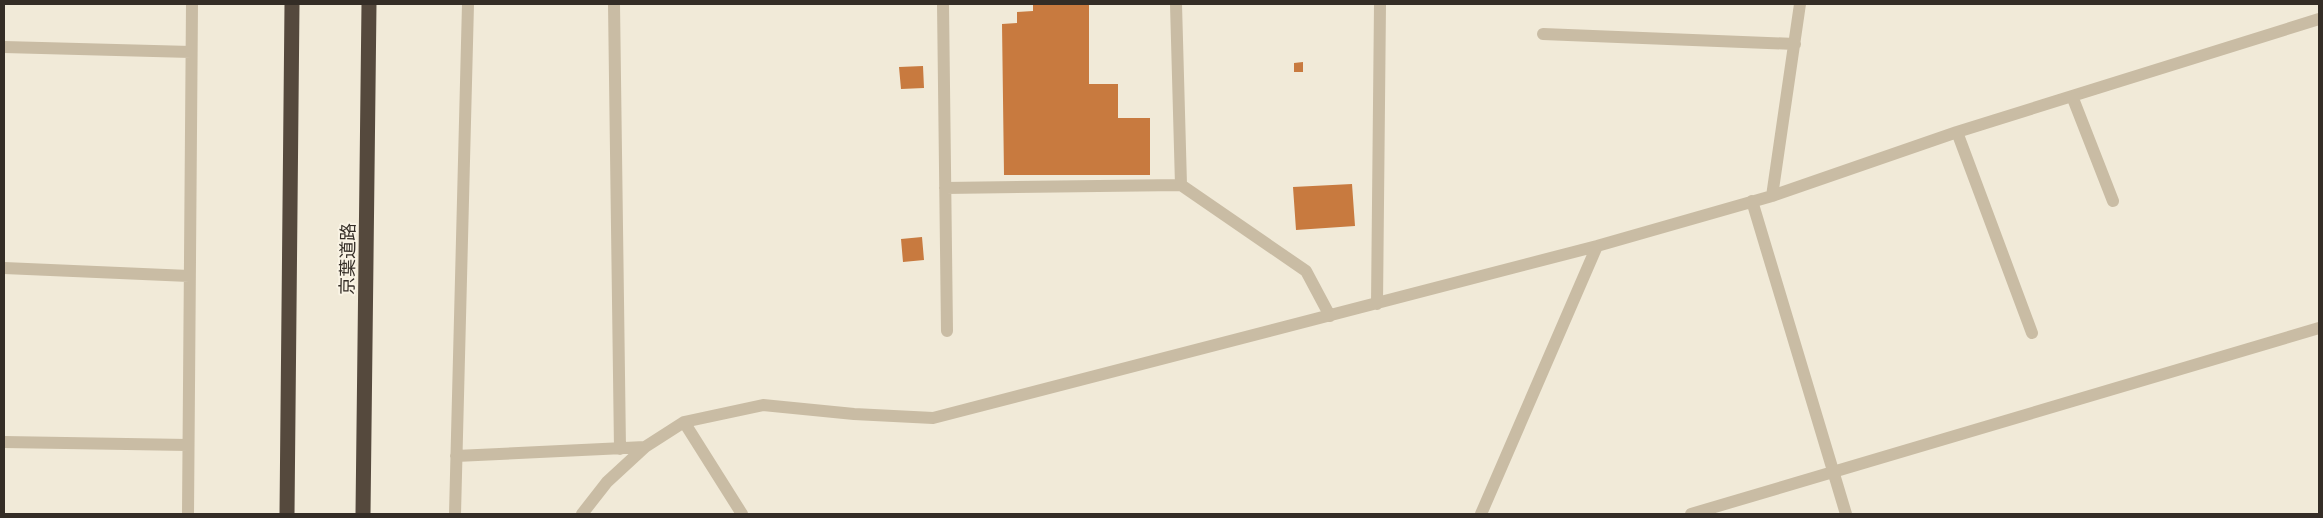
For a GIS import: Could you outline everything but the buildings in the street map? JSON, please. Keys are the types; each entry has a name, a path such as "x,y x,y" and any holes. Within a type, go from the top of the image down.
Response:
{"highway":[{"path":"287,514 292,4"},
{"name":"京葉道路","path":"364,514 369,4"}],"street":[{"path":"188,514 192,4"},
{"path":"455,514 468,4"},
{"path":"614,4 620,449"},
{"path":"943,4 947,331"},
{"path":"1176,4 1180,185"},
{"path":"1377,304 1380,4"},
{"path":"1772,196 1796,44 1800,4"},
{"path":"582,514 607,482 645,448 684,422 763,405 854,414 933,418 1597,246 1772,196 1957,132 2319,19"},
{"path":"1543,34 1796,44"},
{"path":"4,47 191,52"},
{"path":"2072,96 2113,201"},
{"path":"1957,132 2032,333"},
{"path":"945,188 1180,185 1306,271 1330,316"},
{"path":"1752,201 1846,514"},
{"path":"1481,514 1597,246"},
{"path":"4,268 189,276"},
{"path":"1691,514 2319,328"},
{"path":"684,422 742,514"},
{"path":"4,442 188,445"},
{"path":"456,456 645,448"}]}
